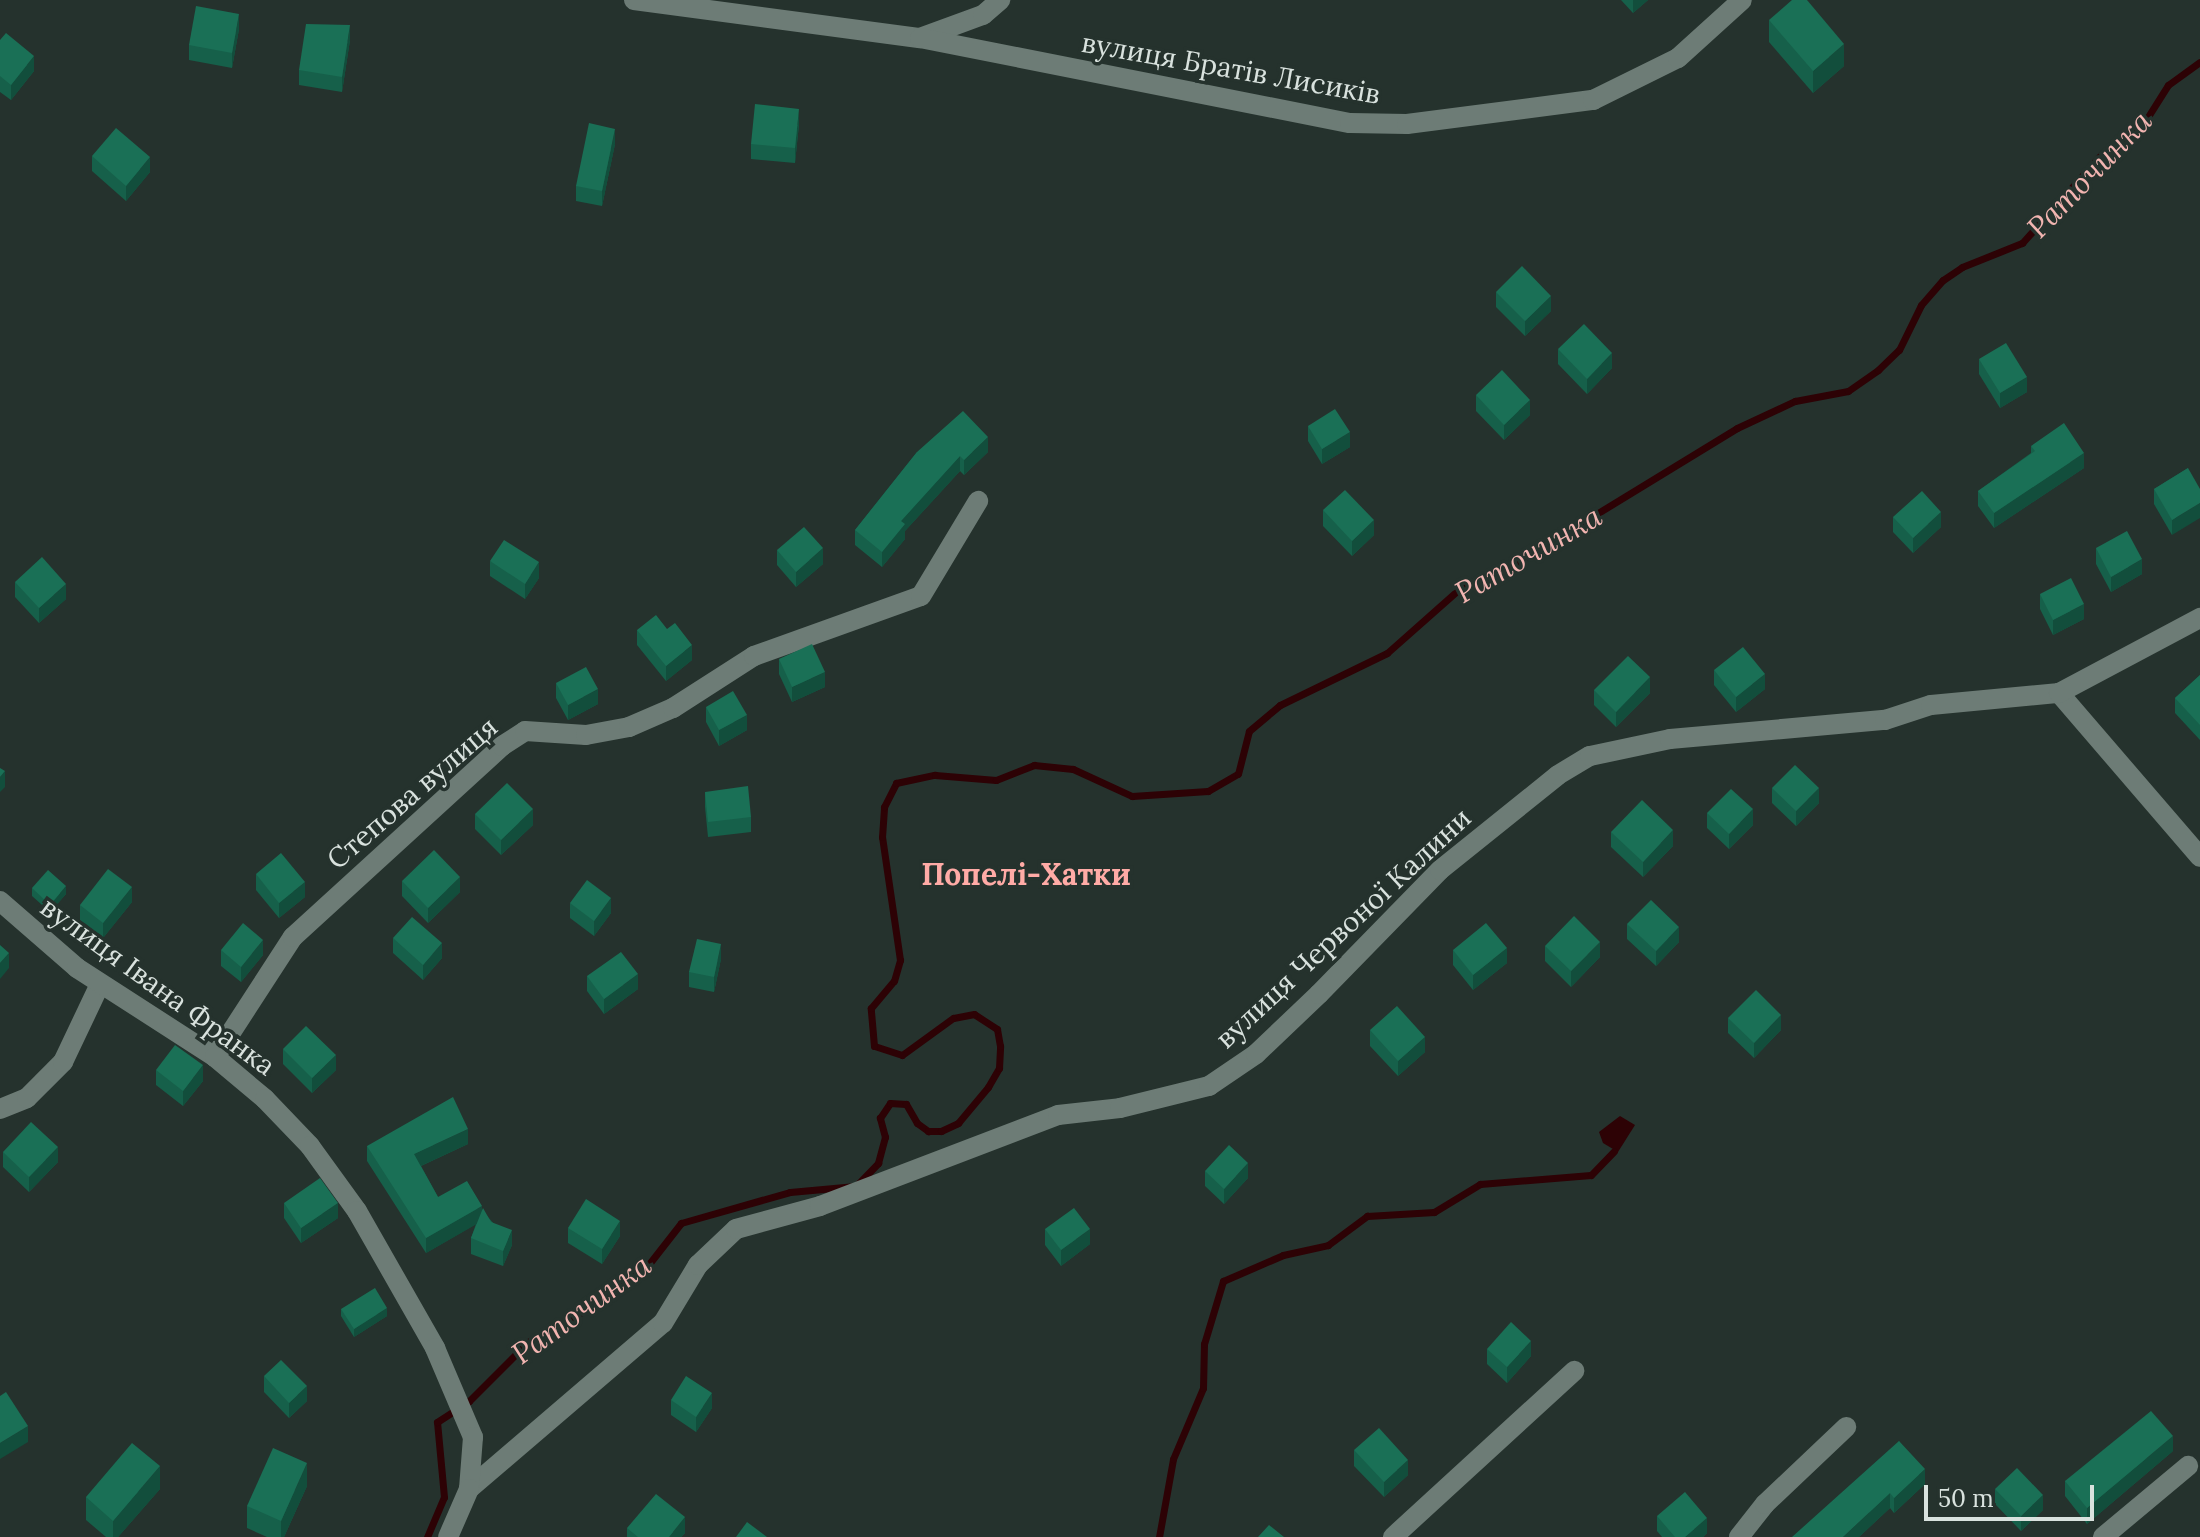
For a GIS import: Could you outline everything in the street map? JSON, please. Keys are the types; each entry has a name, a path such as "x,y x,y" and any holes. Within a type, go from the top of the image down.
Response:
{"street":[{"name":"вулиця Братів Лисиків","path":"634,0 920,38 1350,123 1407,124 1593,100 1678,58 1742,0"},
{"name":"вулиця Братів Лисиків","path":"920,38 983,15 1000,0"},
{"name":"Степова вулиця","path":"215,1057 293,937 502,746 525,731 586,735 629,727 673,708 754,656 921,596 978,501"},
{"name":"вулиця Червоної Калини","path":"469,1489 663,1323 698,1265 736,1229 820,1206 1058,1115 1120,1108 1209,1086 1256,1054 1440,870 1558,775 1590,756 1670,739 1885,720 1931,705 2059,693 2200,618"},
{"path":"2059,693 2200,857"},
{"name":"вулиця Івана Франка","path":"0,901 100,984 215,1057 310,1146 357,1211 447,1375 466,1417 474,1453 469,1489 448,1537"},
{"path":"0,1109 27,1098 63,1062 100,984"},
{"path":"1393,1537 1574,1371"},
{"path":"1739,1537 1765,1504 1846,1427"},
{"path":"2103,1537 2188,1466"}],"shaded area":[{"path":"1620,1116 1635,1125 1618,1152 1603,1143 1599,1132"}],"building":[{"path":"1792,0 1807,0 1844,44 1813,71 1769,20"},
{"path":"196,6 239,14 232,53 189,45"},
{"path":"306,24 350,25 342,77 299,70"},
{"path":"6,33 34,56 11,85 0,76 0,40"},
{"path":"755,104 799,109 795,148 751,144"},
{"path":"589,123 615,129 602,191 576,186"},
{"path":"116,128 150,157 126,186 92,156"},
{"path":"1522,266 1551,296 1525,321 1496,292"},
{"path":"1584,324 1612,353 1587,379 1558,349"},
{"path":"2006,343 2027,377 2000,393 1979,359"},
{"path":"1502,370 1530,400 1504,425 1476,395"},
{"path":"1335,409 1350,432 1322,449 1308,426"},
{"path":"963,411 988,437 964,460 960,456 901,521 905,524 882,552 855,530 917,452"},
{"path":"2064,423 2084,453 1994,513 1978,491 2035,451 2031,446"},
{"path":"2188,468 2200,489 2200,503 2172,520 2154,489"},
{"path":"1345,490 1374,520 1352,541 1323,510"},
{"path":"1922,491 1941,512 1913,538 1893,517"},
{"path":"804,527 823,548 796,572 777,550"},
{"path":"2127,531 2142,559 2111,577 2096,548"},
{"path":"504,540 539,562 525,584 490,561"},
{"path":"42,557 66,584 39,608 15,582"},
{"path":"2071,578 2084,604 2053,620 2040,594"},
{"path":"656,615 667,629 675,623 692,645 666,666 637,630"},
{"path":"812,644 825,672 792,687 779,659"},
{"path":"1743,647 1765,674 1736,697 1714,670"},
{"path":"1628,656 1650,677 1616,712 1594,690"},
{"path":"586,667 598,689 568,705 556,683"},
{"path":"2200,675 2200,725 2175,698"},
{"path":"733,691 747,715 719,730 706,707"},
{"path":"1795,765 1819,788 1796,811 1772,788"},
{"path":"507,783 533,809 501,840 475,814"},
{"path":"748,786 751,817 708,822 705,792"},
{"path":"1731,789 1753,809 1729,834 1707,813"},
{"path":"1642,800 1673,830 1643,862 1611,832"},
{"path":"434,850 460,877 428,908 402,881"},
{"path":"281,853 305,882 279,903 256,874"},
{"path":"108,869 132,887 103,923 80,905"},
{"path":"48,870 66,886 50,905 32,888"},
{"path":"587,880 611,898 594,921 570,903"},
{"path":"1651,900 1679,927 1656,951 1627,924"},
{"path":"1574,916 1600,942 1571,971 1545,946"},
{"path":"412,917 442,943 423,965 393,938"},
{"path":"243,923 263,940 241,967 221,950"},
{"path":"1486,923 1507,948 1473,975 1453,950"},
{"path":"697,939 721,944 714,977 689,972"},
{"path":"0,945 9,953 0,963"},
{"path":"621,952 638,974 604,999 587,976"},
{"path":"1756,990 1781,1015 1754,1043 1728,1018"},
{"path":"1397,1006 1425,1037 1398,1061 1370,1030"},
{"path":"306,1026 336,1055 312,1078 283,1049"},
{"path":"175,1045 203,1065 183,1091 156,1070"},
{"path":"453,1097 468,1129 414,1154 438,1197 467,1181 482,1206 426,1238 367,1146"},
{"path":"31,1122 58,1147 29,1177 3,1152"},
{"path":"1229,1145 1248,1163 1224,1189 1205,1171"},
{"path":"320,1178 338,1203 301,1228 284,1203"},
{"path":"586,1199 620,1221 602,1249 568,1228"},
{"path":"483,1208 491,1222 512,1230 503,1251 471,1238"},
{"path":"1074,1208 1090,1229 1061,1250 1045,1229"},
{"path":"375,1288 387,1308 354,1329 341,1309"},
{"path":"1511,1322 1531,1341 1507,1367 1487,1349"},
{"path":"281,1360 307,1386 289,1403 264,1376"},
{"path":"686,1376 712,1393 696,1417 671,1400"},
{"path":"6,1392 28,1426 0,1443 0,1396"},
{"path":"2151,1411 2173,1436 2087,1508 2065,1481"},
{"path":"1379,1428 1408,1460 1384,1482 1354,1450"},
{"path":"1899,1441 1925,1469 1894,1498 1890,1493 1843,1537 1792,1537"},
{"path":"132,1443 160,1466 113,1521 86,1497"},
{"path":"273,1448 307,1463 281,1521 247,1506"},
{"path":"2017,1468 2043,1495 2021,1516 1995,1489"},
{"path":"1685,1492 1707,1518 1685,1537 1675,1537 1657,1516"},
{"path":"656,1494 685,1517 669,1537 638,1537 627,1528"},
{"path":"747,1522 767,1537 736,1537"},
{"path":"1269,1525 1284,1537 1258,1537"}],"waterway":[{"name":"Раточинка","path":"427,1537 444,1497 437,1422 469,1401 528,1342 563,1325 649,1264 681,1223 790,1192 856,1186 878,1163 885,1137 880,1118 890,1103 906,1104 917,1123 928,1131 941,1131 958,1123 988,1087 999,1068 997,1029 974,1014 953,1018 902,1055 874,1046 871,1008 894,981 900,960 882,837 884,807 896,783 935,775 996,780 1034,765 1073,769 1132,796 1208,791 1238,774 1249,731 1280,705 1387,653 1457,591 1516,563 1737,428 1795,401 1848,391 1878,370 1899,350 1921,305 1943,280 1962,267 2022,243 2101,155 2144,123 2168,85 2200,62"},
{"path":"1159,1537 1173,1459 1203,1388 1204,1344 1223,1281 1283,1255 1328,1245 1367,1216 1434,1212 1480,1184 1591,1175 1614,1151"}],"district":[{"name":"Попелі-Хатки","path":"1026,874"}]}
